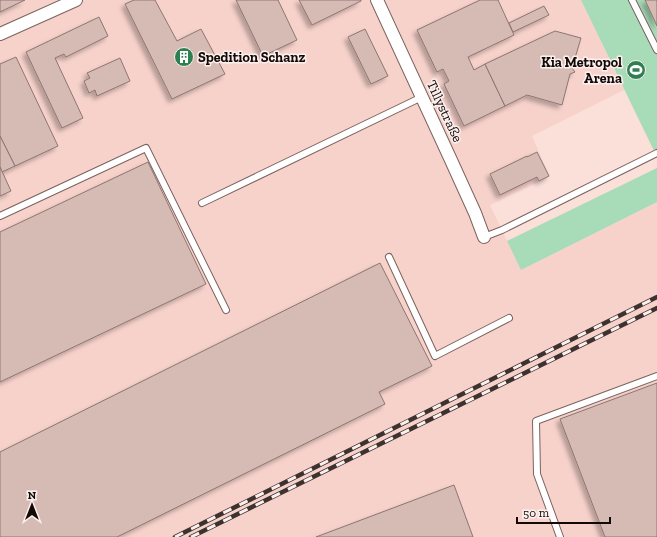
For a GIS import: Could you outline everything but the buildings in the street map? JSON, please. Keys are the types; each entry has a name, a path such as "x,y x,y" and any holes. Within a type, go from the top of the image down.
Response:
{"street":[{"path":"0,34 60,3 76,0"},
{"name":"Tillystraße","path":"377,0 475,213 484,237"}],"lane":[{"path":"632,0 657,50"},
{"path":"202,203 422,97"},
{"path":"0,216 146,148 226,310"},
{"path":"484,237 502,230 657,153"},
{"path":"388,257 435,356 509,318"},
{"path":"560,537 536,474 536,421 657,376"}],"shaded area":[{"path":"0,0 581,0 624,90 532,136 550,177 490,205 521,270 657,202 657,537 0,537"}],"green space":[{"name":"Kia Metropol Arena","path":"581,0 657,0 657,157"},
{"path":"657,168 657,202 521,270 507,241"}],"railway":[{"path":"175,537 657,297"},
{"path":"191,537 657,308"}],"place":[{"name":"Spedition Schanz","path":"184,57"},
{"name":"Kia Metropol Arena","path":"636,70"}]}
